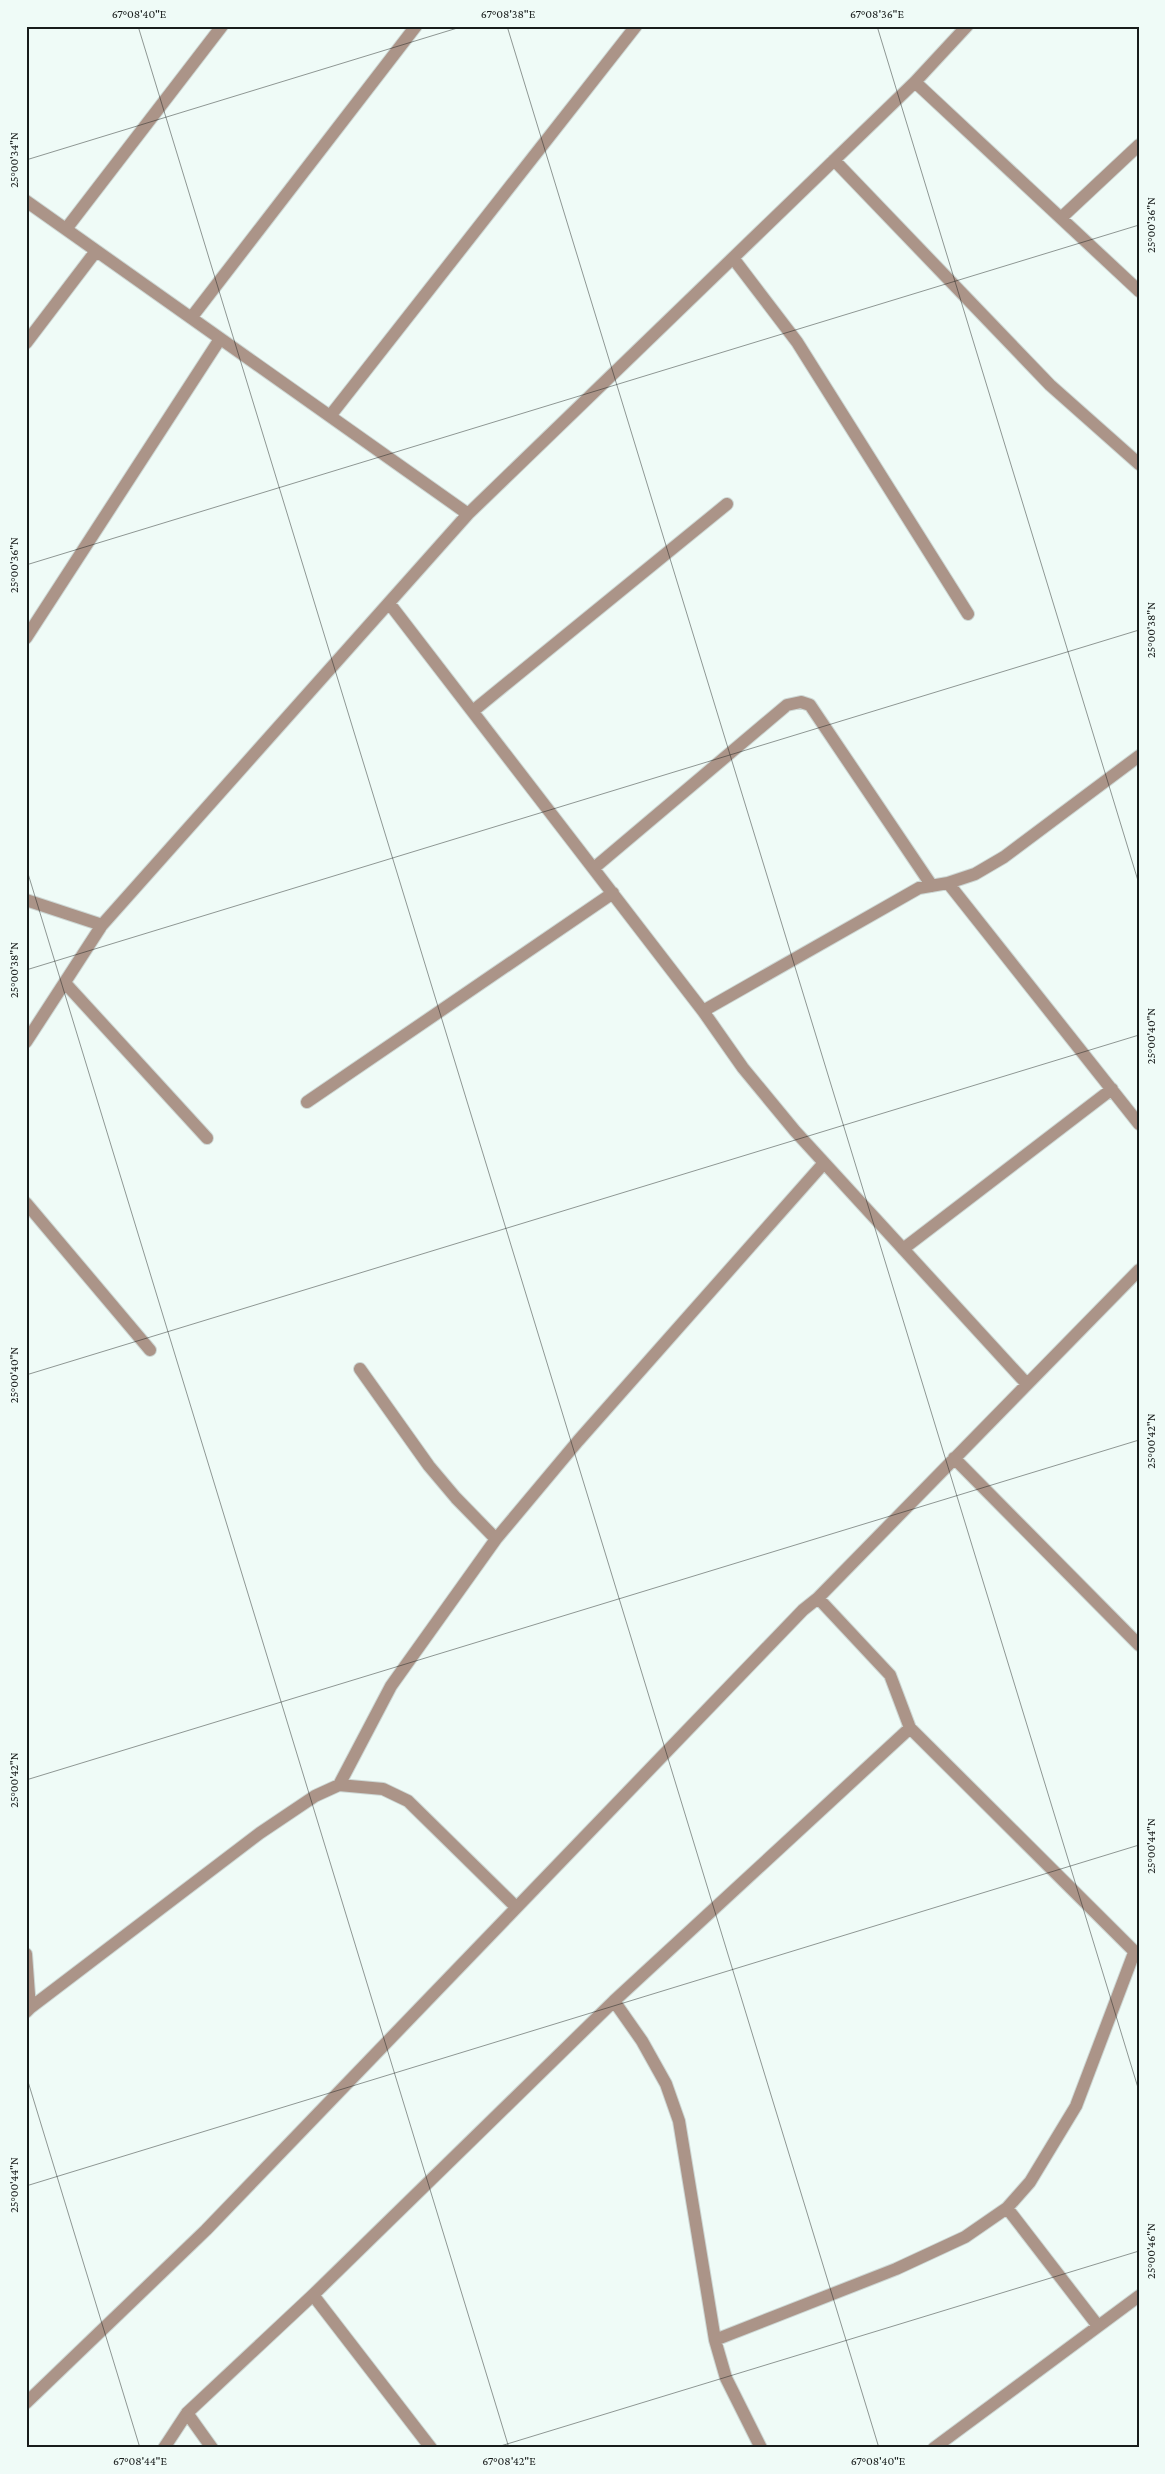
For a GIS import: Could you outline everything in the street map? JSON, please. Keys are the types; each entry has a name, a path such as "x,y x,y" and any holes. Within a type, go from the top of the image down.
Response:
{"street":[{"path":"66,229 222,26"},
{"path":"191,318 416,26"},
{"path":"330,416 636,26"},
{"path":"26,1042 102,925 468,514 915,82 968,26"},
{"path":"915,82 1139,291"},
{"path":"1061,218 1139,144"},
{"path":"834,160 1050,385 1139,464"},
{"path":"26,201 468,514"},
{"path":"26,343 96,251"},
{"path":"733,258 797,342 968,614"},
{"path":"26,638 220,339"},
{"path":"473,712 727,504"},
{"path":"389,603 703,1011 743,1068 824,1163 1026,1383"},
{"path":"594,868 787,705 801,702 810,705 932,886"},
{"path":"703,1011 919,888 948,883 974,874 1004,857 1139,756"},
{"path":"948,883 1139,1124"},
{"path":"307,1102 613,893"},
{"path":"26,900 102,925"},
{"path":"65,983 207,1138"},
{"path":"903,1249 1112,1089"},
{"path":"339,1785 392,1686 496,1539 578,1440 824,1163"},
{"path":"26,1203 150,1350"},
{"path":"26,2404 206,2230 803,1610 818,1598 1026,1383 1139,1270"},
{"path":"360,1369 429,1466 456,1498 496,1539"},
{"path":"954,1458 1139,1645"},
{"path":"715,2340 896,2270 965,2237 1007,2208 1030,2182 1076,2106 1136,1954 910,1728 890,1675 818,1598"},
{"path":"164,2448 187,2414 313,2295 614,2001 910,1728"},
{"path":"28,2010 260,1833 316,1796 339,1785 383,1789 408,1801 516,1907"},
{"path":"26,1954 28,2010"},
{"path":"614,2001 642,2042 666,2084 679,2121 715,2340 726,2378 761,2448"},
{"path":"1007,2208 1098,2326"},
{"path":"313,2295 431,2448"},
{"path":"934,2448 1139,2296"},
{"path":"187,2414 212,2448"}]}
